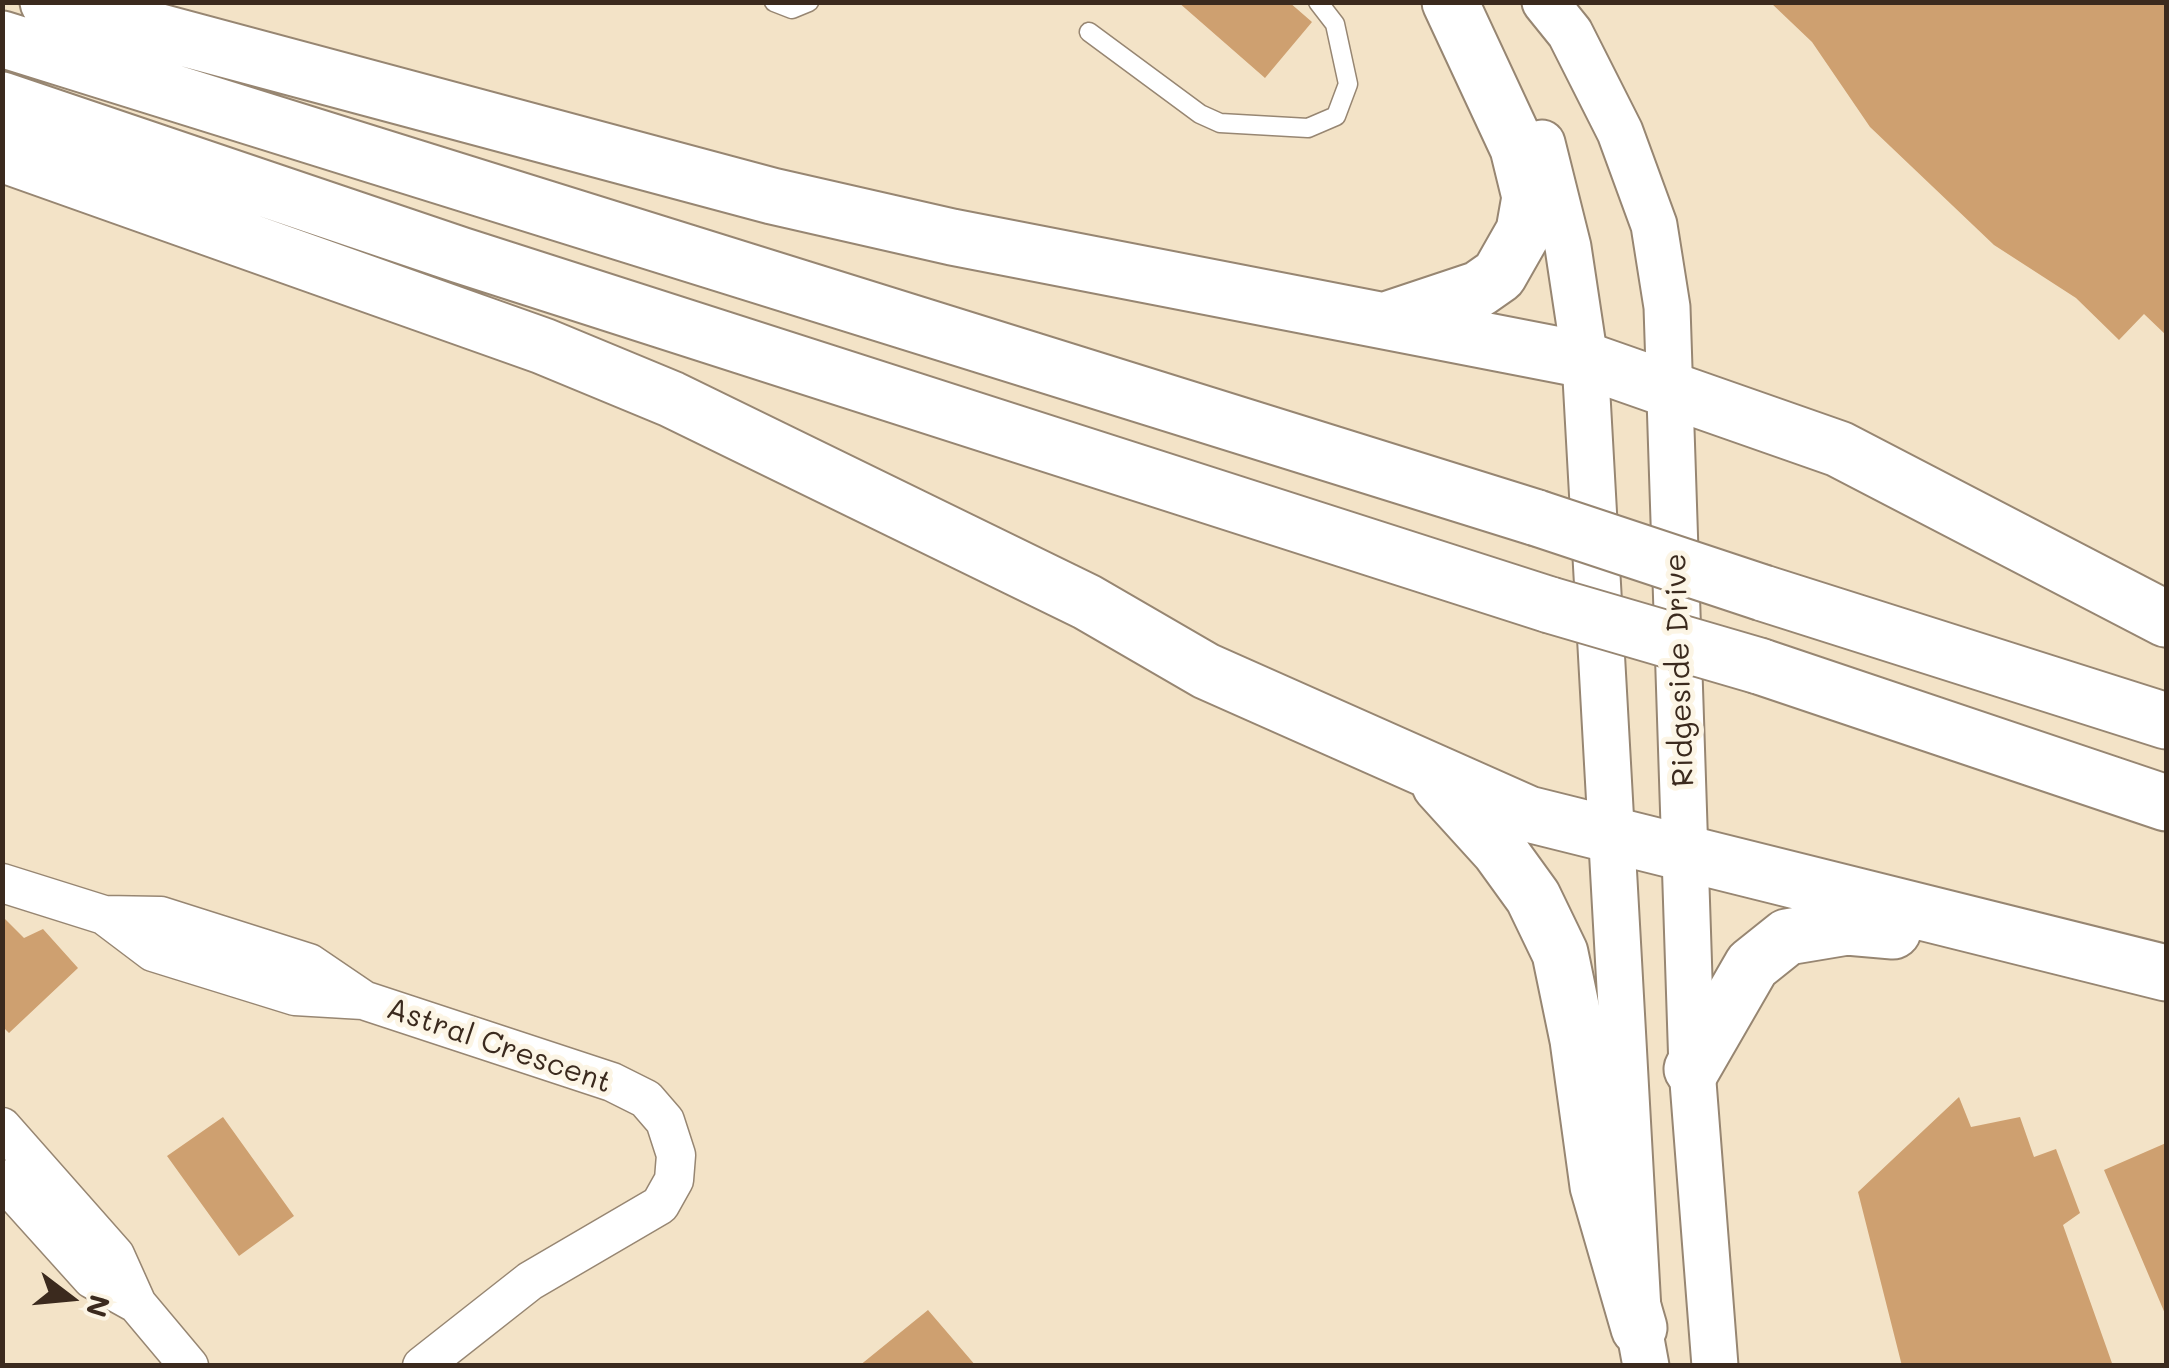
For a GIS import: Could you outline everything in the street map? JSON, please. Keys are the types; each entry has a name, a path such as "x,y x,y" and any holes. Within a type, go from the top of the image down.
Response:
{"highway":[{"path":"48,2 772,196 952,237 1585,360 1839,450 2166,619"},
{"path":"1384,321 1479,288 1498,275 1516,252 1524,231 1530,196 1518,148 1450,2"},
{"path":"2,39 1537,518 2166,721"},
{"path":"2,100 460,255 1550,605 1759,666 2166,804"},
{"path":"2,154 543,346 671,399 1087,602 1206,671 1528,814 1687,857 2166,973"},
{"path":"1427,771 1533,896 1560,953 1578,1040 1598,1186 1643,1347"},
{"path":"1692,1069 1752,965 1787,937 1847,927 2011,937"}],"street":[{"path":"1462,2 1526,104 1547,156 1568,247 1585,360 1643,1347"},
{"name":"Ridgeside Drive","path":"1545,2 1570,33 1620,132 1654,226 1667,306 1692,1069 1714,1366"},
{"name":"Astral Crescent","path":"2,882 104,916 162,916 309,962 364,1000 612,1082 646,1098 666,1121 676,1155 674,1180 660,1205 530,1281 422,1366"},
{"path":"2,1127 114,1255 136,1304 189,1366"},
{"path":"2,1179 92,1278 136,1304"}],"lane":[{"path":"774,2 792,9 809,2"},
{"path":"1089,32 1200,114 1220,124 1308,128 1336,116 1348,84 1335,24 1318,2"}],"building":[{"path":"1178,2 1289,2 1312,22 1265,78"},
{"path":"1770,2 2166,2 2166,335 2144,314 2119,340 2076,298 1994,245 1870,127 1812,42"},
{"path":"2,916 24,938 43,929 78,968 9,1033 2,1026"},
{"path":"1959,1097 1971,1127 2020,1117 2034,1157 2056,1149 2080,1213 2063,1225 2113,1366 1902,1366 1858,1192"},
{"path":"223,1117 294,1216 239,1256 167,1156"},
{"path":"2166,1143 2166,1316 2104,1170"},
{"path":"928,1310 976,1366 859,1366"}]}
